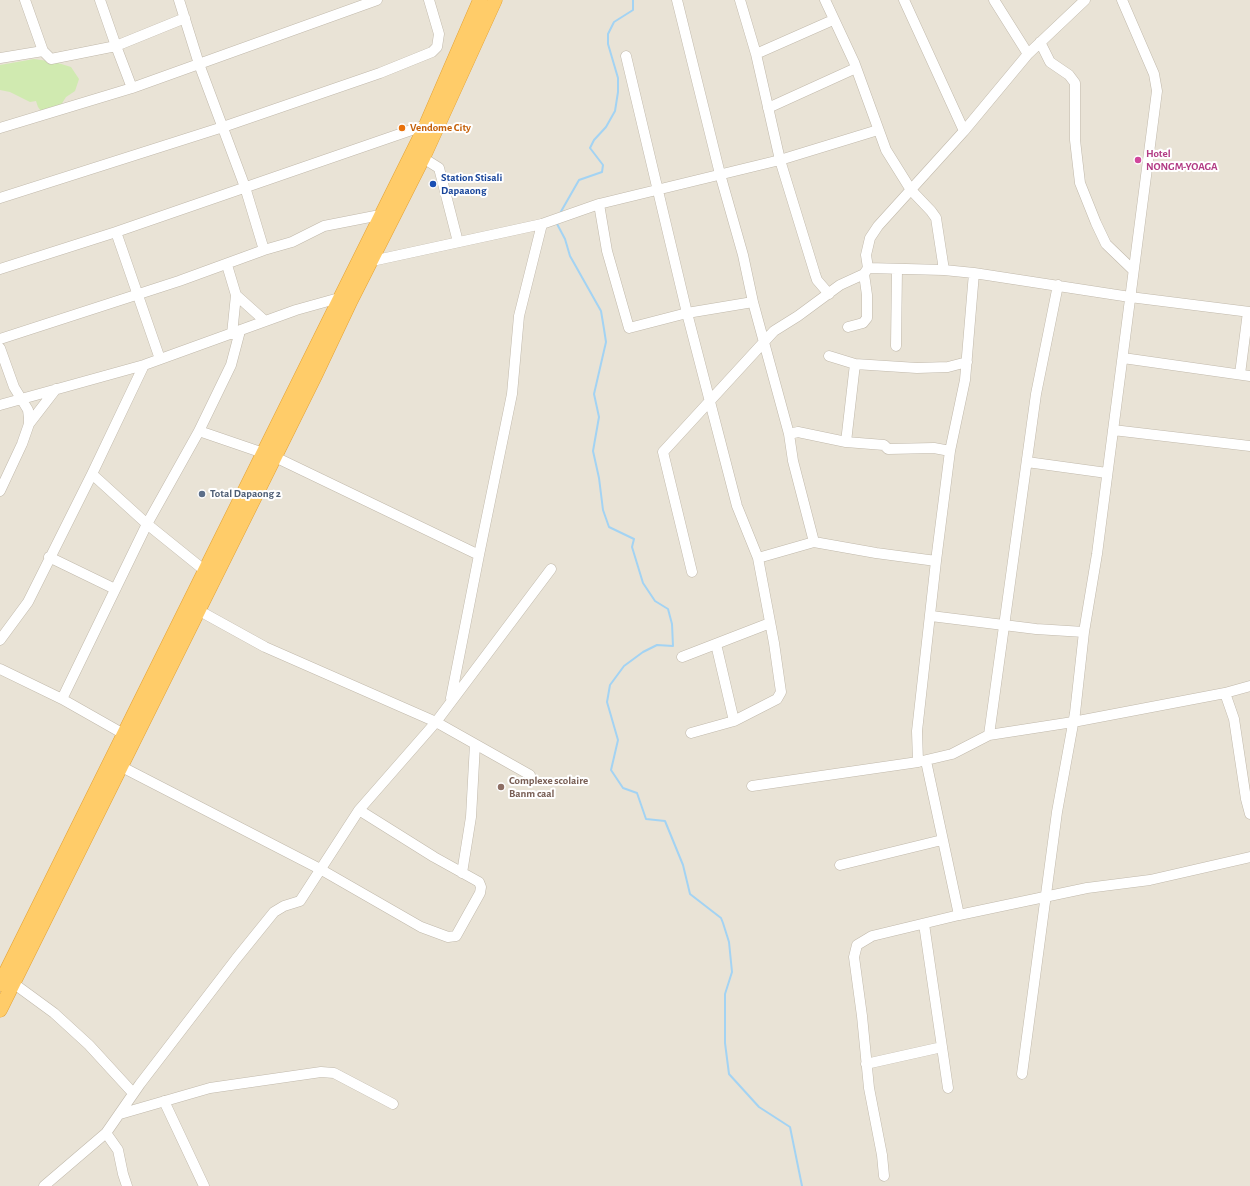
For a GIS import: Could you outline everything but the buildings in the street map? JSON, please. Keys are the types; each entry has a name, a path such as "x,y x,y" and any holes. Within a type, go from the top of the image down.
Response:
{"highway":[{"path":"0,1010 7,984 345,299 380,215 426,125 480,0"},
{"path":"345,299 372,261 423,158 495,0"},
{"path":"7,984 122,767 129,737 198,610 210,574"}],"street":[{"path":"25,0 43,51 51,58 116,46 184,18"},
{"path":"100,0 132,88"},
{"path":"179,0 199,64 245,187 264,250"},
{"path":"0,128 132,88 377,0"},
{"path":"0,198 223,127 380,73 432,52 437,47 439,34 429,0"},
{"path":"676,0 720,174 743,255 763,342 790,434 793,461 814,542"},
{"path":"740,0 756,54 780,160 815,274 829,294"},
{"path":"825,0 856,68 886,150 911,190 936,218 944,270"},
{"path":"904,0 964,131"},
{"path":"994,0 1028,54"},
{"path":"848,327 864,323 867,318 866,255 870,238 878,226 964,131 1028,54 1084,0"},
{"path":"1022,1074 1057,812 1073,722 1084,632 1097,554 1157,86 1154,74 1122,0"},
{"path":"756,54 833,20"},
{"path":"1040,42 1050,62 1069,74 1075,83 1075,140 1080,183 1106,244 1133,270"},
{"path":"0,58 43,51"},
{"path":"626,56 687,312 711,399 737,506 758,558 774,643 780,695 777,699 734,721 691,734"},
{"path":"768,108 856,68"},
{"path":"0,269 116,232 426,125"},
{"path":"372,261 542,224 599,204 780,160 878,130"},
{"path":"423,158 439,168 458,242"},
{"path":"599,204 607,251 628,328 687,312 753,302"},
{"path":"0,339 227,265 264,250 292,242 332,223 380,215"},
{"path":"451,700 512,394 519,316 542,224"},
{"path":"116,232 160,359"},
{"path":"62,699 147,524 199,431 231,365 236,332 236,295 227,265"},
{"path":"896,346 897,269"},
{"path":"692,572 663,452 763,342 783,324 798,316 844,283 866,271 897,269 944,270 1130,297 1249,312 1245,375 1123,358"},
{"path":"959,915 922,761 917,731 950,451 967,362 974,274"},
{"path":"989,735 1036,394 1058,286"},
{"path":"236,295 265,321"},
{"path":"0,404 144,365 296,310 345,299"},
{"path":"0,348 14,387 28,410 29,424"},
{"path":"829,356 855,364 917,368 948,367 967,362"},
{"path":"846,442 855,364"},
{"path":"0,640 28,602 49,557 92,474 144,365"},
{"path":"0,490 22,444 29,424 56,389"},
{"path":"1113,430 1250,446"},
{"path":"199,431 269,455 479,555"},
{"path":"790,434 798,432 846,442 884,445 888,449 934,448 950,451"},
{"path":"1027,462 1107,473"},
{"path":"92,474 147,524 210,574"},
{"path":"758,558 814,542 876,554 936,561"},
{"path":"49,557 116,589"},
{"path":"44,1186 106,1133 133,1093 274,912 284,906 300,901 359,810 436,722 451,700 551,569"},
{"path":"198,610 265,646 436,722 530,775"},
{"path":"931,616 1003,625 1084,632"},
{"path":"682,657 770,623"},
{"path":"716,644 734,721"},
{"path":"0,669 62,699 129,737"},
{"path":"752,786 922,761 958,751 989,735 1073,722 1225,693 1250,686"},
{"path":"1225,693 1234,719 1246,799 1250,814"},
{"path":"462,873 471,817 475,744"},
{"path":"122,767 320,868 421,927 453,937 456,936 480,893 481,887 479,882 359,810"},
{"path":"840,865 942,840"},
{"path":"884,1176 866,1064 862,1016 854,957 857,945 872,936 959,915 1087,888 1150,880 1250,858"},
{"path":"924,924 948,1088"},
{"path":"7,984 54,1013 89,1045 133,1093"},
{"path":"866,1064 942,1047"},
{"path":"120,1114 210,1088 321,1072 334,1073 393,1104"},
{"path":"164,1101 204,1186"},
{"path":"106,1133 118,1150 123,1174 128,1186"}],"shaded area":[{"path":"0,0 1250,0 1250,1186 0,1186"}],"green space":[{"path":"34,59 55,62 71,67 79,79 75,91 66,97 59,108 41,111 36,101 30,102 10,92 0,90 0,65"}],"waterway":[{"path":"559,215 579,180 602,172 603,165 590,148 594,140 606,127 615,111 618,92 618,78 608,44 608,34 614,22 633,10 633,0"},
{"path":"556,222 565,239 570,256 601,311 604,329 606,342 594,394 599,417 593,451 599,478 603,510 609,527 634,539 632,547 643,583 655,601 668,609 672,624 673,646 657,645 643,652 624,666 610,685 607,702 618,740 611,770 623,788 637,793 646,819 665,821 683,865 690,894 721,918 729,942 732,972 725,994 725,1043 729,1074 759,1107 790,1127 802,1186"}],"place":[{"name":"Vendome City","path":"402,128"},
{"name":"Hotel NONGM-YOAGA","path":"1138,160"},
{"name":"Station Stisali Dapaaong","path":"433,184"},
{"name":"Total Dapaong 2","path":"202,494"},
{"name":"Complexe scolaire Banm caal","path":"501,787"}]}
